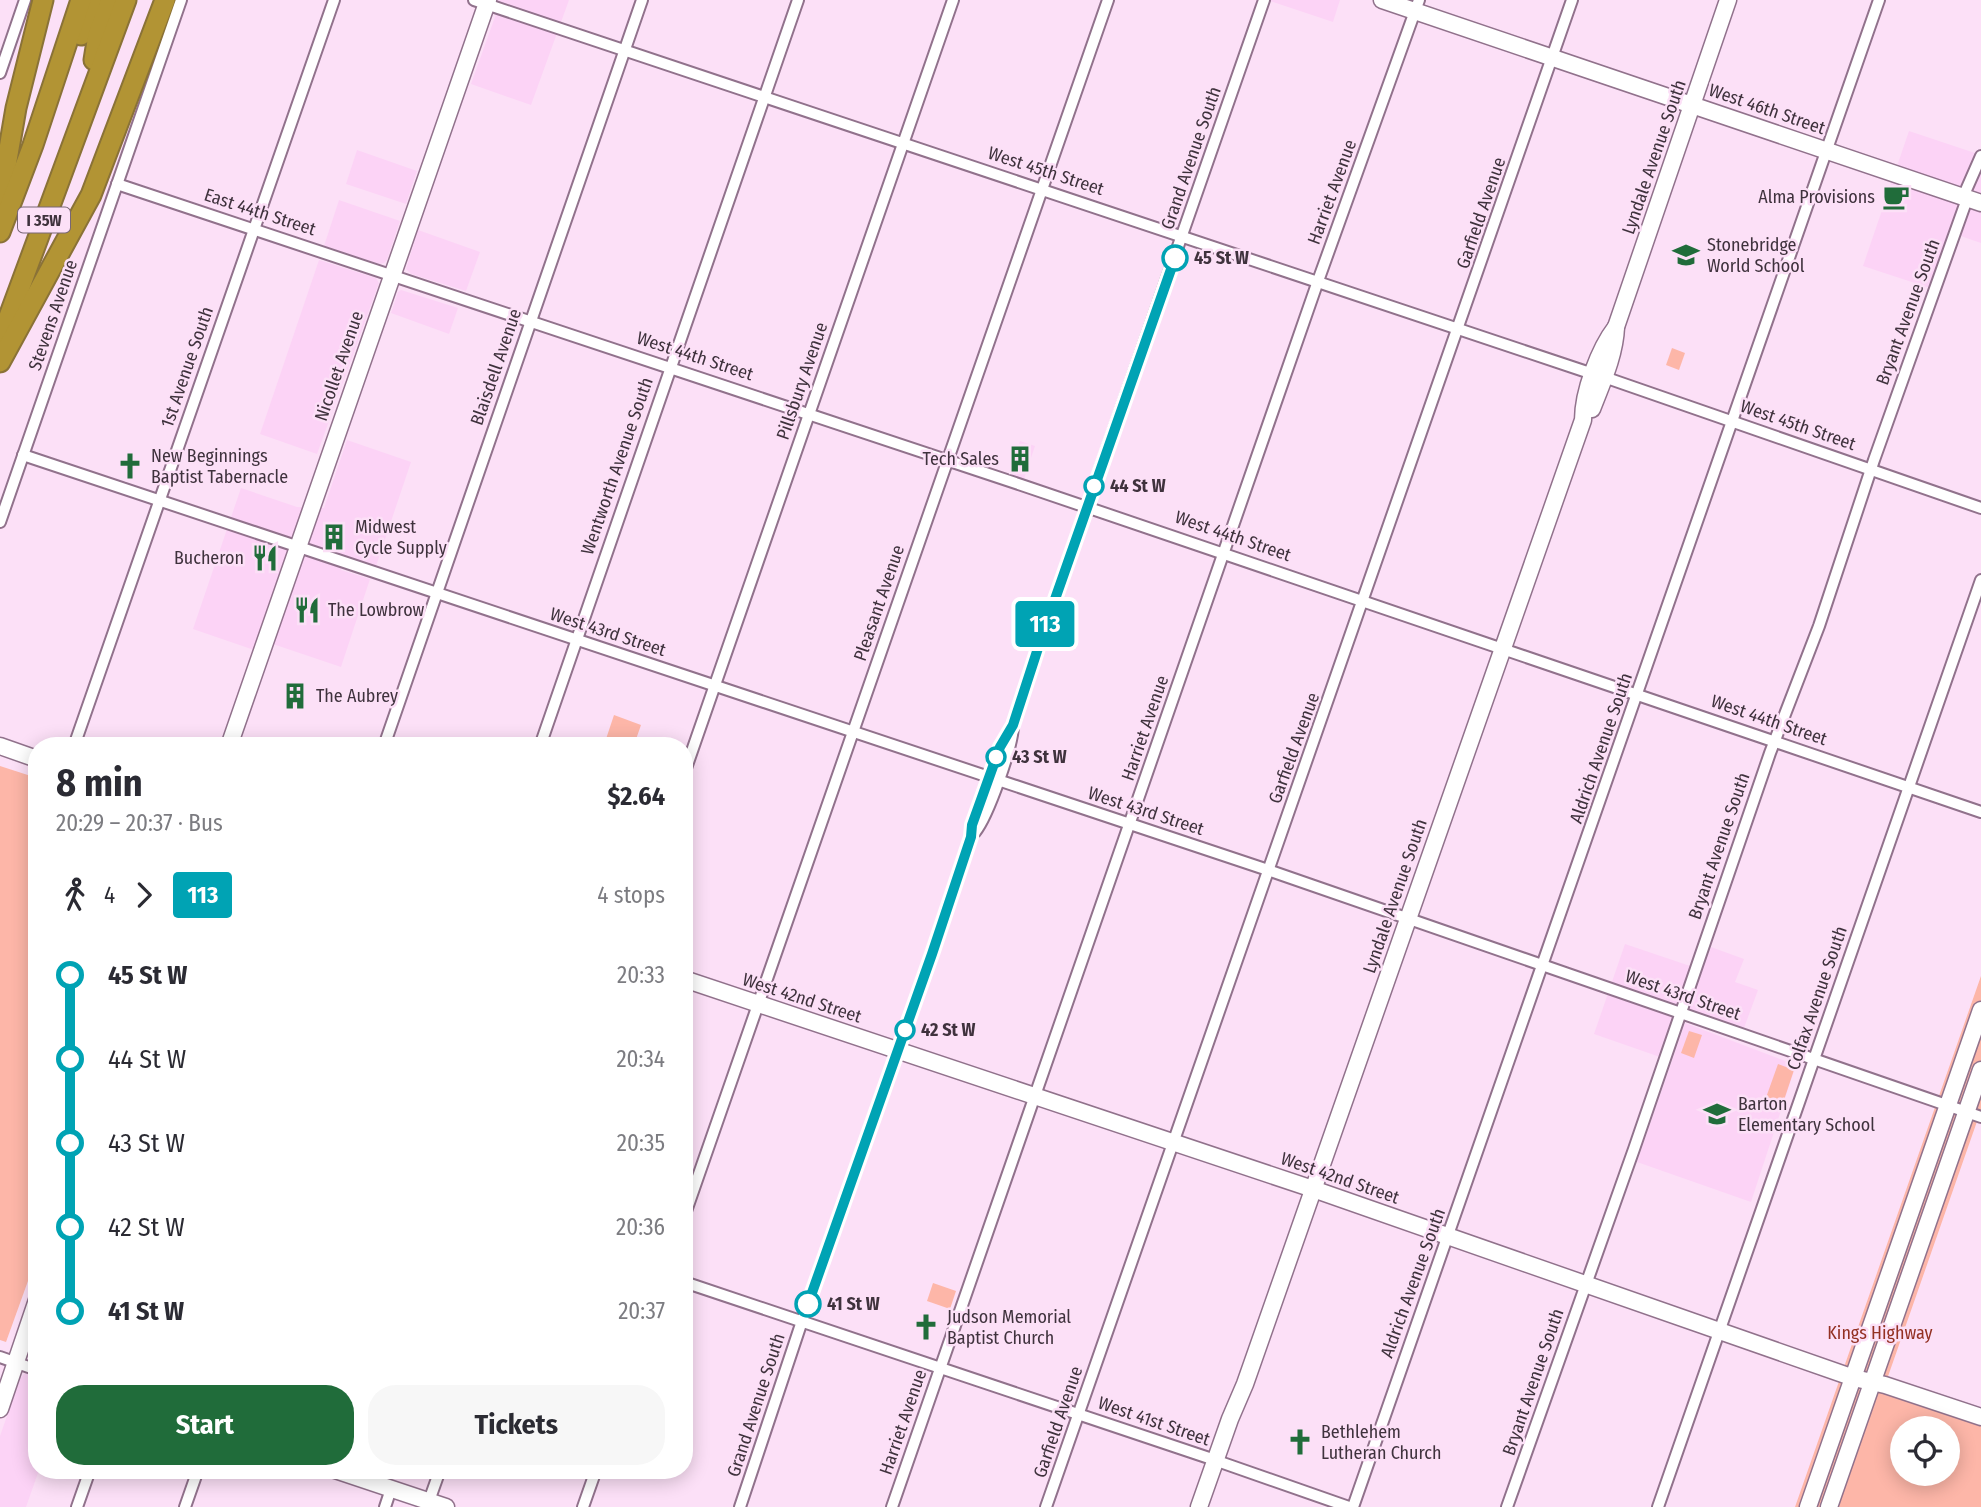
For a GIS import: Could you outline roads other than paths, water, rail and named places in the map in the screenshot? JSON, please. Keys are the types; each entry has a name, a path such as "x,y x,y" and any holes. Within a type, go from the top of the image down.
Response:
{"highway":[{"path":"0,201 16,108 43,0"},
{"name":"I 35W","path":"0,232 33,145 81,0"},
{"path":"33,145 96,0"},
{"path":"88,99 98,35 111,0"},
{"name":"I 35W","path":"0,341 126,0"},
{"path":"0,362 91,195 165,0"}],"main road":[{"name":"West 46th Street","path":"1382,0 1417,5 1553,57 1970,200"},
{"name":"Lyndale Avenue South","path":"1206,1507 1237,1399 1245,1384 1583,420 1592,409 1609,336 1616,327 1728,0"},
{"name":"Nicollet Avenue","path":"232,737 483,1"},
{"path":"0,746 28,756"},
{"path":"0,756 28,765"},
{"name":"West 42nd Street","path":"693,982 1313,1189 1854,1378 1873,1381 1981,1417"},
{"path":"1808,1507 1981,1010"},
{"path":"1829,1507 1873,1381 1974,1115 1981,1070"},
{"path":"0,1409 8,1360 28,1319"},
{"name":"Lyndale Avenue South","path":"1199,1507 1219,1462"},
{"path":"362,1479 446,1507"}],"street":[{"path":"0,73 25,0"},
{"name":"Stevens Avenue","path":"0,522 181,0"},
{"name":"1st Avenue South","path":"77,737 334,0"},
{"name":"Blaisdell Avenue","path":"387,737 642,0"},
{"name":"Wentworth Avenue South","path":"543,737 798,0"},
{"name":"Pillsbury Avenue","path":"693,748 953,0"},
{"name":"Pleasant Avenue","path":"693,1192 1108,0"},
{"name":"Grand Avenue South","path":"740,1507 971,837 972,825 993,779 1000,747 1013,725 1264,0"},
{"name":"Garfield Avenue","path":"1046,1507 1365,600 1572,0"},
{"name":"Aldrich Avenue South","path":"1351,1507 1639,693 1878,0"},
{"name":"West 45th Street","path":"483,1 1599,375 1981,508"},
{"name":"Harriet Avenue","path":"892,1507 1318,281 1417,5"},
{"name":"Bryant Avenue South","path":"1507,1507 1774,740 1819,626 1872,468 1970,200 1981,156"},
{"name":"East 44th Street","path":"117,184 391,274"},
{"name":"West 44th Street","path":"391,274 1503,646 1981,812"},
{"name":"West 43rd Street","path":"23,455 1269,870 1974,1115"},
{"name":"Colfax Avenue South","path":"1658,1507 1981,580"},
{"name":"West 41st Street","path":"693,1285 1351,1507"},
{"path":"8,1360 28,1367"},
{"path":"77,1507 87,1479"},
{"path":"186,1507 195,1479"},
{"path":"429,1501 437,1479"},
{"path":"583,1507 593,1479"},
{"path":"385,1507 391,1489"}],"place":[{"name":"Alma Provisions","path":"1896,197"},
{"name":"Stonebridge World School","path":"1686,255"},
{"name":"45 St W","path":"1175,258"},
{"name":"Tech Sales","path":"1020,459"},
{"name":"New Beginnings Baptist Tabernacle","path":"130,466"},
{"name":"44 St W","path":"1094,486"},
{"name":"Midwest Cycle Supply","path":"334,537"},
{"name":"Bucheron","path":"265,558"},
{"name":"The Lowbrow","path":"307,610"},
{"name":"The Aubrey","path":"295,696"},
{"name":"43 St W","path":"996,757"},
{"name":"42 St W","path":"905,1030"},
{"name":"Barton Elementary School","path":"1717,1114"},
{"name":"41 St W","path":"808,1304"},
{"name":"Judson Memorial Baptist Church","path":"926,1327"},
{"name":"Bethlehem Lutheran Church","path":"1300,1442"}],"park label":[{"name":"Kings Highway","path":"1880,1333"}]}
